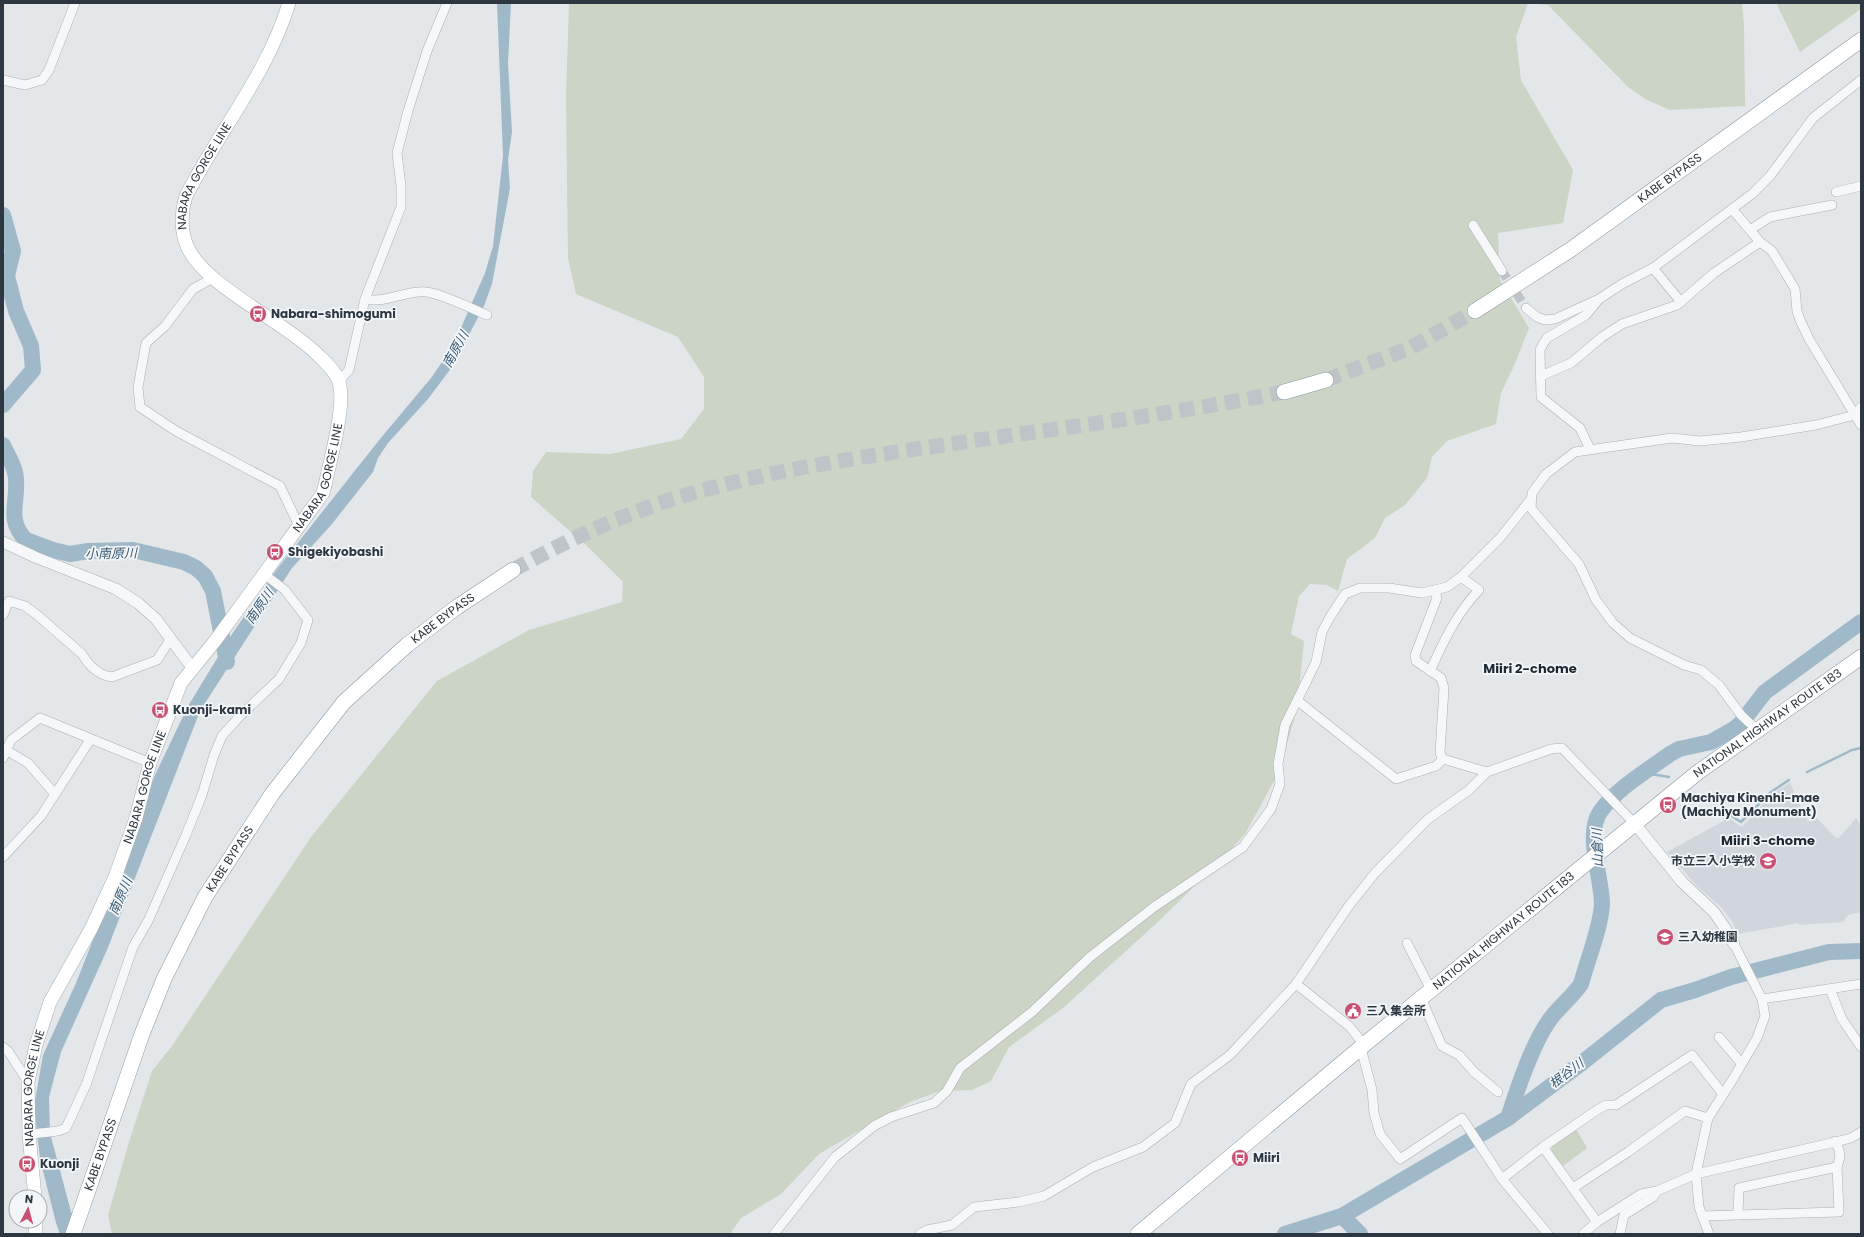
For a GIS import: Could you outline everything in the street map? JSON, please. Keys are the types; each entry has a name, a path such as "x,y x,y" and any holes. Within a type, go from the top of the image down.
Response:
{"highway":[{"name":"KABE BYPASS","path":"1475,312 1570,250 1861,40"},
{"path":"1284,392 1326,380"},
{"name":"KABE BYPASS","path":"73,1234 142,1034 164,979 205,897 272,794 344,702 413,641 457,607 513,570"},
{"name":"NATIONAL HIGHWAY ROUTE 183","path":"1138,1234 1426,994 1754,726 1861,657"}],"main road":[{"name":"NABARA GORGE LINE","path":"35,1189 28,1082 36,1046 50,1002 91,929 115,877 136,818 150,763 181,684 266,576 323,493 326,481 342,398 339,381 332,369 305,342 213,278 196,262 187,247 182,229 182,213 186,196 268,58 283,23 289,3"}],"street":[{"path":"3,80 25,85 42,80 49,70 75,3"},
{"path":"339,381 350,370 365,299 401,207 401,186 397,153 408,111 427,51 447,3"},
{"path":"1526,308 1537,317 1545,320 1555,319 1599,299 1622,284 1653,268 1752,194 1770,176 1814,118 1861,80"},
{"path":"1836,192 1861,186"},
{"path":"1750,230 1770,217 1832,205"},
{"path":"1732,209 1760,242 1772,251 1796,289 1797,311 1800,320 1809,338 1858,411 1861,425"},
{"path":"1473,225 1502,271"},
{"path":"1542,376 1571,363 1602,337 1622,324 1662,312 1678,305 1714,273 1760,242"},
{"path":"1653,268 1681,302"},
{"path":"213,278 193,289 165,326 146,343 138,387 140,407 176,431 280,486 299,526"},
{"path":"365,299 388,298 404,294 427,292 487,315"},
{"path":"1590,449 1580,428 1541,397 1542,376 1540,350 1547,338 1586,315 1599,299"},
{"path":"1754,726 1741,714 1719,685 1701,670 1684,665 1630,638 1613,623 1596,600 1579,564 1531,508 1532,493 1546,474 1575,452 1672,438 1700,440 1741,437 1816,425 1858,411"},
{"path":"778,1233 835,1157 874,1126 891,1117 934,1103 947,1091 960,1068 1032,1012 1090,957 1154,907 1243,847 1271,809 1280,784 1278,764 1285,725 1316,662 1322,632 1330,616 1345,594 1360,588 1389,588 1422,593 1447,587 1461,576 1500,538 1531,499"},
{"path":"3,542 35,557 116,589 138,603 156,619 170,640 193,669"},
{"path":"32,1134 60,1131 66,1128 86,1085 133,946 148,921 186,835 202,795 214,755 222,736 240,716 279,679 301,643 308,620 285,590 266,576"},
{"path":"1430,671 1456,619 1464,606 1479,590 1461,576"},
{"path":"1435,590 1437,598 1415,655 1416,661 1441,678 1444,688 1440,753 1443,759 1487,772"},
{"path":"3,615 9,601 25,606 82,654 88,664 95,670 112,677 157,660 170,640"},
{"path":"1298,701 1396,778 1436,766 1443,759"},
{"path":"54,793 28,764 5,754 11,740 40,718 90,740 150,763"},
{"path":"3,857 41,816 54,793 90,740"},
{"path":"920,1234 927,1230 952,1225 974,1207 1019,1202 1044,1196 1093,1167 1143,1147 1175,1123 1191,1084 1230,1055 1296,984 1348,907 1375,873 1428,819 1469,790 1487,772 1551,749 1562,748 1572,756 1607,796 1635,824 1682,882 1714,912 1726,928 1761,997 1765,1016 1762,1026 1708,1118 1696,1174 1699,1206 1709,1234"},
{"path":"1408,943 1442,1046 1459,1055 1474,1072 1498,1092"},
{"path":"1296,984 1349,1026 1361,1040 1361,1048 1372,1090 1374,1113 1380,1134 1400,1159 1462,1118 1502,1179 1548,1234"},
{"path":"1761,997 1861,984"},
{"path":"1830,989 1842,1019 1861,1047"},
{"path":"1719,1037 1741,1064"},
{"path":"3,1046 8,1051 28,1082"},
{"path":"1502,1179 1543,1147 1596,1110 1606,1105 1616,1105 1692,1055 1723,1094"},
{"path":"1573,1188 1628,1152 1685,1111 1708,1118"},
{"path":"1583,1234 1597,1222 1641,1194 1657,1191 1696,1174 1852,1138 1861,1132"},
{"path":"1702,1216 1839,1212 1837,1167 1840,1157 1835,1141"},
{"path":"1543,1147 1597,1222"},
{"path":"1738,1216 1738,1188 1837,1167"},
{"path":"1620,1234 1624,1215 1653,1197 1657,1191"}],"shaded area":[{"name":"市立三入小学校","path":"1790,783 1808,822 1815,816 1836,838 1839,838 1856,818 1861,825 1861,912 1848,915 1843,922 1799,925 1799,923 1738,934 1732,921 1721,907 1697,886 1667,852 1729,818 1740,826 1743,826 1773,793"}],"green space":[{"path":"569,3 1528,3 1516,37 1521,80 1573,170 1563,223 1498,233 1500,280 1529,328 1514,366 1501,393 1496,424 1447,441 1432,457 1427,478 1405,505 1385,518 1375,538 1347,559 1338,591 1327,585 1310,584 1299,596 1291,634 1304,641 1297,709 1279,772 1245,834 1227,854 1159,921 1063,1008 1009,1047 991,1081 972,1090 940,1091 910,1102 819,1154 781,1194 741,1218 730,1234 112,1234 108,1215 129,1142 152,1071 172,1046 311,837 437,681 529,630 622,602 623,582 588,547 531,497 533,471 546,452 610,454 681,439 704,409 704,377 678,337 576,294 568,258 566,98"},
{"path":"1528,3 1742,3 1744,25 1745,106 1670,110 1645,99 1628,87 1548,5"},
{"path":"1777,3 1861,3 1861,9 1800,52"},
{"path":"1576,1129 1587,1148 1563,1166 1551,1153 1552,1146"}],"water":[{"name":"南原川","path":"497,3 511,3 508,63 512,132 508,160 510,188 492,284 484,306 452,367 428,399 388,443 378,458 373,472 332,524 292,568 200,711 107,950 61,1052 49,1097 50,1133 77,1234 60,1234 40,1159 34,1106 43,1055 76,983 122,866 155,775 188,706 232,634 277,569 380,439 431,378 453,346 485,273 493,246 503,156"}],"waterway":[{"name":"小南原川","path":"3,215 13,251 7,276 16,311 31,346 33,370 3,405"},
{"name":"小南原川","path":"3,445 16,476 14,511 16,525 26,540 53,550 70,554 88,551 133,550 184,562 196,568 205,576 213,591 227,662"},
{"name":"山倉川","path":"1508,1118 1526,1066 1538,1039 1558,1009 1581,984 1599,923 1602,904 1594,844 1596,821 1600,812 1615,795 1642,773 1670,754 1679,749 1711,742 1734,729 1741,723 1765,692 1861,622"},
{"path":"1807,772 1852,750 1861,748"},
{"path":"1645,773 1669,777"},
{"path":"1717,809 1741,822 1771,792 1789,780"},
{"name":"根谷川","path":"1285,1234 1342,1216 1508,1118 1583,1062 1661,1000 1731,977 1829,952 1861,951"},
{"path":"1342,1216 1360,1234"}],"tunnel":[{"path":"1502,271 1526,308"},
{"path":"1326,380 1410,348 1475,311"},
{"path":"513,570 557,547 625,516 672,499 755,477 875,455 1154,415 1284,392"}],"place":[{"name":"Nabara-shimogumi","path":"258,314"},
{"name":"Shigekiyobashi","path":"275,552"},
{"name":"Kuonji-kami","path":"160,710"},
{"name":"Machiya Kinenhi-mae (Machiya Monument)","path":"1668,805"},
{"name":"市立三入小学校","path":"1768,861"},
{"name":"三入幼稚園","path":"1665,937"},
{"name":"三入集会所","path":"1353,1011"},
{"name":"Miiri","path":"1240,1158"},
{"name":"Kuonji","path":"27,1164"}],"district":[{"name":"Miiri 2-chome","path":"1530,668"},
{"name":"Miiri 3-chome","path":"1768,840"}]}
